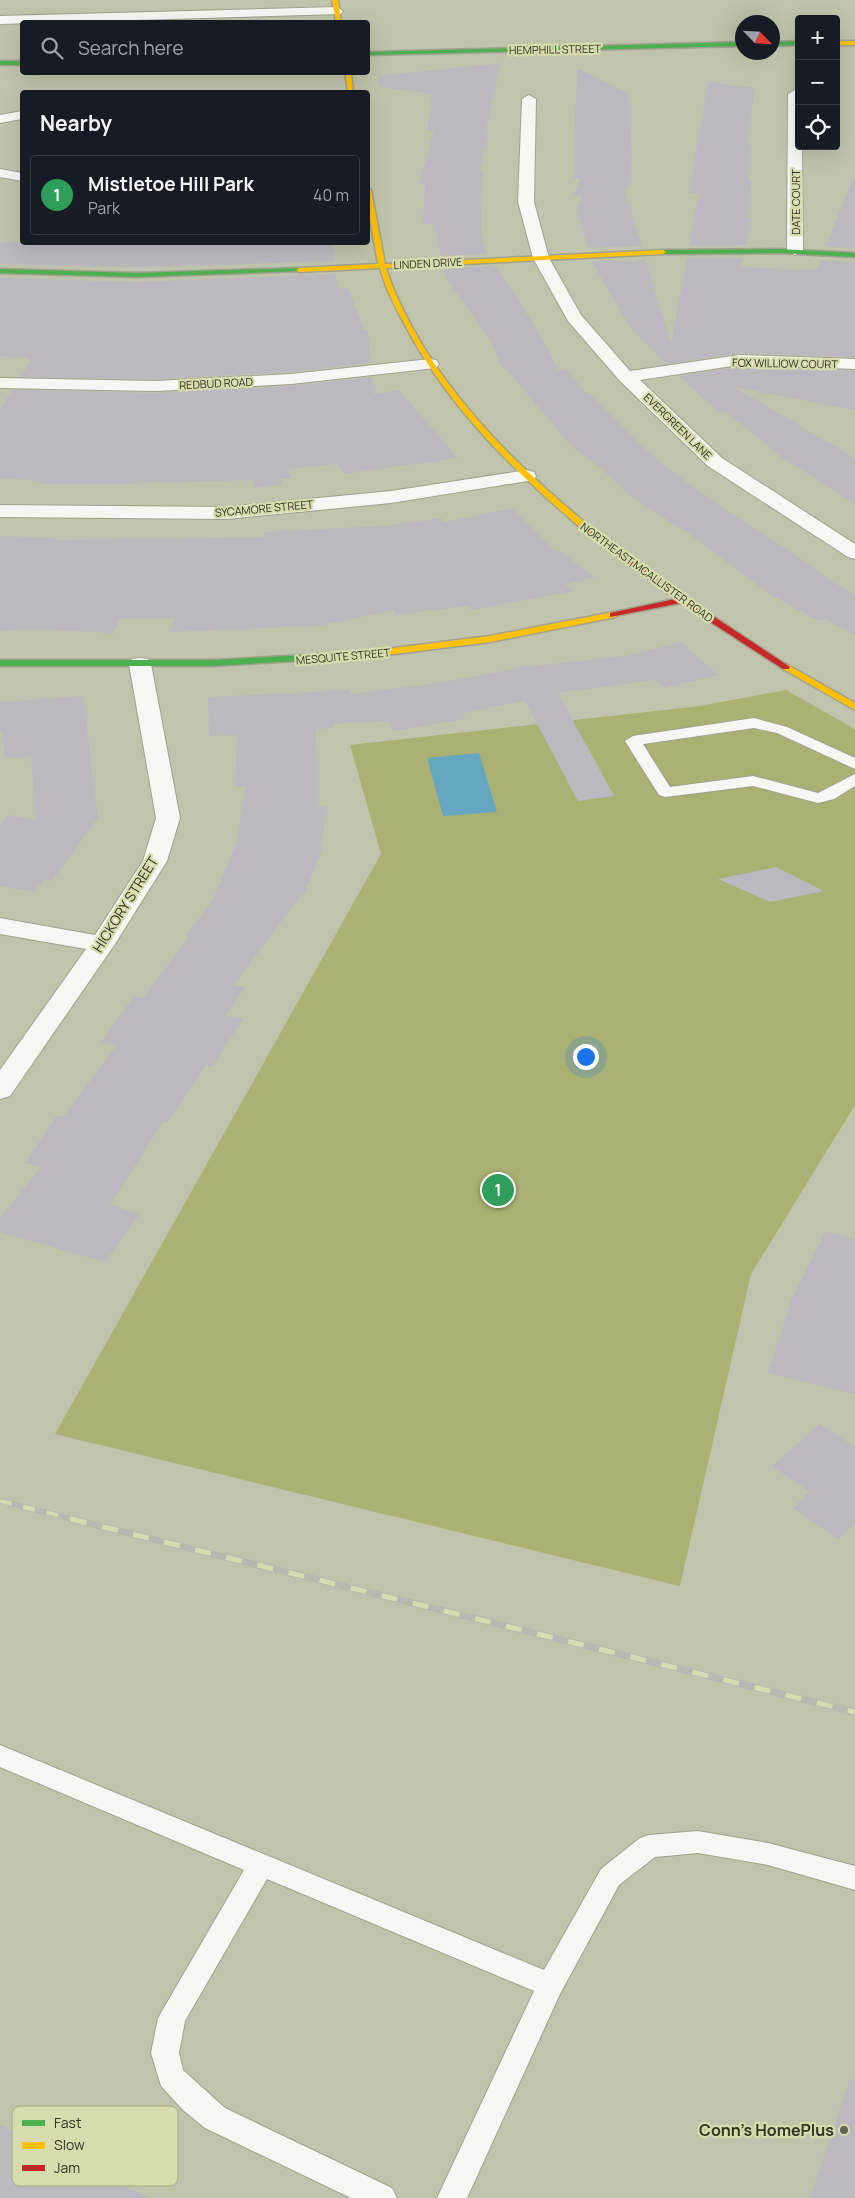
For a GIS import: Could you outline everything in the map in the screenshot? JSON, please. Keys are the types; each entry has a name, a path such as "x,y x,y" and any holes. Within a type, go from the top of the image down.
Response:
{"street":[{"path":"0,20 337,11"},
{"path":"780,44 795,43"},
{"path":"840,43 855,43"},
{"name":"HEMPHILL STREET","path":"370,54 735,44"},
{"path":"0,63 20,62"},
{"path":"348,75 351,90"},
{"name":"EVERGREEN LANE","path":"529,99 526,202 540,258 574,317 626,377 715,462 855,553"},
{"name":"DATE COURT","path":"795,105 795,250"},
{"path":"0,119 20,115"},
{"path":"0,173 20,177"},
{"name":"NORTHEAST MCALLISTER ROAD","path":"370,201 382,266 403,315 430,364 469,416 527,476 597,537 682,600 776,663 855,707"},
{"name":"LINDEN DRIVE","path":"0,271 78,275 189,274 695,250 795,250 855,255"},
{"name":"FOX WILLIOW COURT","path":"626,377 740,360 855,364"},
{"name":"REDBUD ROAD","path":"0,383 156,386 291,379 430,364"},
{"name":"SYCAMORE STREET","path":"0,512 226,513 391,497 527,476"},
{"name":"MESQUITE STREET","path":"0,663 140,664 287,660 426,648 559,627 682,600"},
{"name":"HICKORY STREET","path":"0,1090 102,944 155,861 168,818 140,664"},
{"path":"0,926 102,944"}],"lane":[{"path":"855,764 782,730 754,723 633,740 665,792 753,781 766,782 814,798 824,798 855,779"},
{"path":"0,1756 550,1985"},
{"path":"452,2198 550,1985 610,1877 649,1846 698,1842 768,1854 855,1878"},
{"path":"261,1865 172,2018 165,2053 171,2077 193,2100 215,2118 382,2198"}],"green space":[{"path":"786,690 855,729 855,1105 751,1274 680,1586 55,1434 381,854 350,745 700,706"}],"water":[{"path":"479,753 497,812 443,816 427,758"}],"building":[{"path":"501,63 484,135 488,135 480,170 483,171 481,231 487,254 441,256 434,224 423,224 425,184 419,184 434,131 427,131 432,94 379,87 379,76"},
{"path":"578,68 628,93 632,159 628,190 625,190 642,246 588,248 577,211 582,196 574,195 580,178 574,178 574,130"},
{"path":"708,82 755,88 747,144 751,145 748,180 751,180 748,218 751,218 746,245 689,245 699,194 689,193"},
{"path":"853,178 855,179 855,248 826,247"},
{"path":"0,242 20,242 20,245 334,245 335,261 137,268 0,264"},
{"path":"687,258 743,258 741,267 817,270 821,260 855,262 855,357 739,353 666,364 632,330 591,261 646,260 671,344"},
{"path":"495,266 513,291 546,345 558,370 566,369 586,393 588,392 638,443 670,470 732,514 789,550 834,583 855,594 855,635 825,619 819,621 768,593 688,533 630,496 602,469 572,447 506,369 503,369 490,340 446,278 444,269"},
{"path":"336,274 337,288 348,288 364,330 368,330 371,363 291,372 156,379 21,377 31,360 29,358 0,356 0,278 137,282"},
{"path":"739,367 855,371 855,410 734,387 855,458 855,504 783,458 726,412 719,413 679,376"},
{"path":"372,377 374,394 399,390 458,458 344,474 337,464 288,469 291,478 281,479 282,484 254,488 252,480 125,484 40,484 41,481 0,478 0,409 12,390 156,393 291,386"},
{"path":"512,508 555,552 560,551 595,577 565,585 574,591 471,610 468,606 396,615 394,610 317,626 170,632 174,619 120,618 114,633 33,629 0,631 0,536 55,538 54,540 265,537 264,532 381,526 442,518 444,522"},
{"path":"681,642 718,675 664,688 655,680 558,693 614,796 578,801 525,701 462,713 466,719 393,731 389,721 333,724 333,728 316,729 318,807 326,807 321,852 304,895 301,895 234,985 245,987 226,1016 243,1019 212,1067 206,1065 167,1123 163,1122 110,1205 140,1214 105,1262 0,1232 0,1218 41,1167 25,1163 57,1115 63,1117 116,1046 101,1042 134,996 143,998 189,937 185,936 212,902 236,844 246,787 235,787 237,735 209,736 208,697 350,690 351,694 444,682 524,667 625,656"},
{"path":"83,696 98,818 52,881 44,879 34,892 0,886 0,825 8,815 36,820 31,756 5,758 2,731 0,731 0,702"},
{"path":"776,867 824,891 770,902 718,879"},
{"path":"826,1231 855,1240 855,1394 768,1373 792,1298"},
{"path":"820,1424 855,1447 855,1524 838,1539 793,1508 810,1492 772,1466"},
{"name":"Conn's HomePlus","path":"850,2079 855,2080 855,2198 810,2198"},
{"path":"0,2125 12,2131 12,2186 125,2186 150,2198 0,2198"}],"railway":[{"path":"0,1501 77,1520"},
{"path":"71,1519 855,1712"}],"traffic: fast":[{"path":"780,44 795,43"},
{"path":"370,54 735,44"},
{"path":"0,63 20,63"},
{"path":"663,252 779,251 855,255"},
{"path":"0,271 137,275 299,270"},
{"path":"0,663 213,663 362,655"}],"traffic: slow":[{"path":"335,0 339,20"},
{"path":"840,43 855,43"},
{"path":"348,75 351,90"},
{"path":"370,203 376,242 384,272 400,311 420,348 470,416 499,448 529,478 592,533"},
{"path":"299,270 663,252"},
{"path":"362,655 490,639 613,615"},
{"path":"786,667 855,707"}],"traffic: jam":[{"path":"592,533 669,591 786,667"},
{"path":"613,615 682,600"}],"place":[{"name":"Mistletoe Hill Park","path":"498,1190"},
{"name":"Conn's HomePlus","path":"844,2130"}]}
